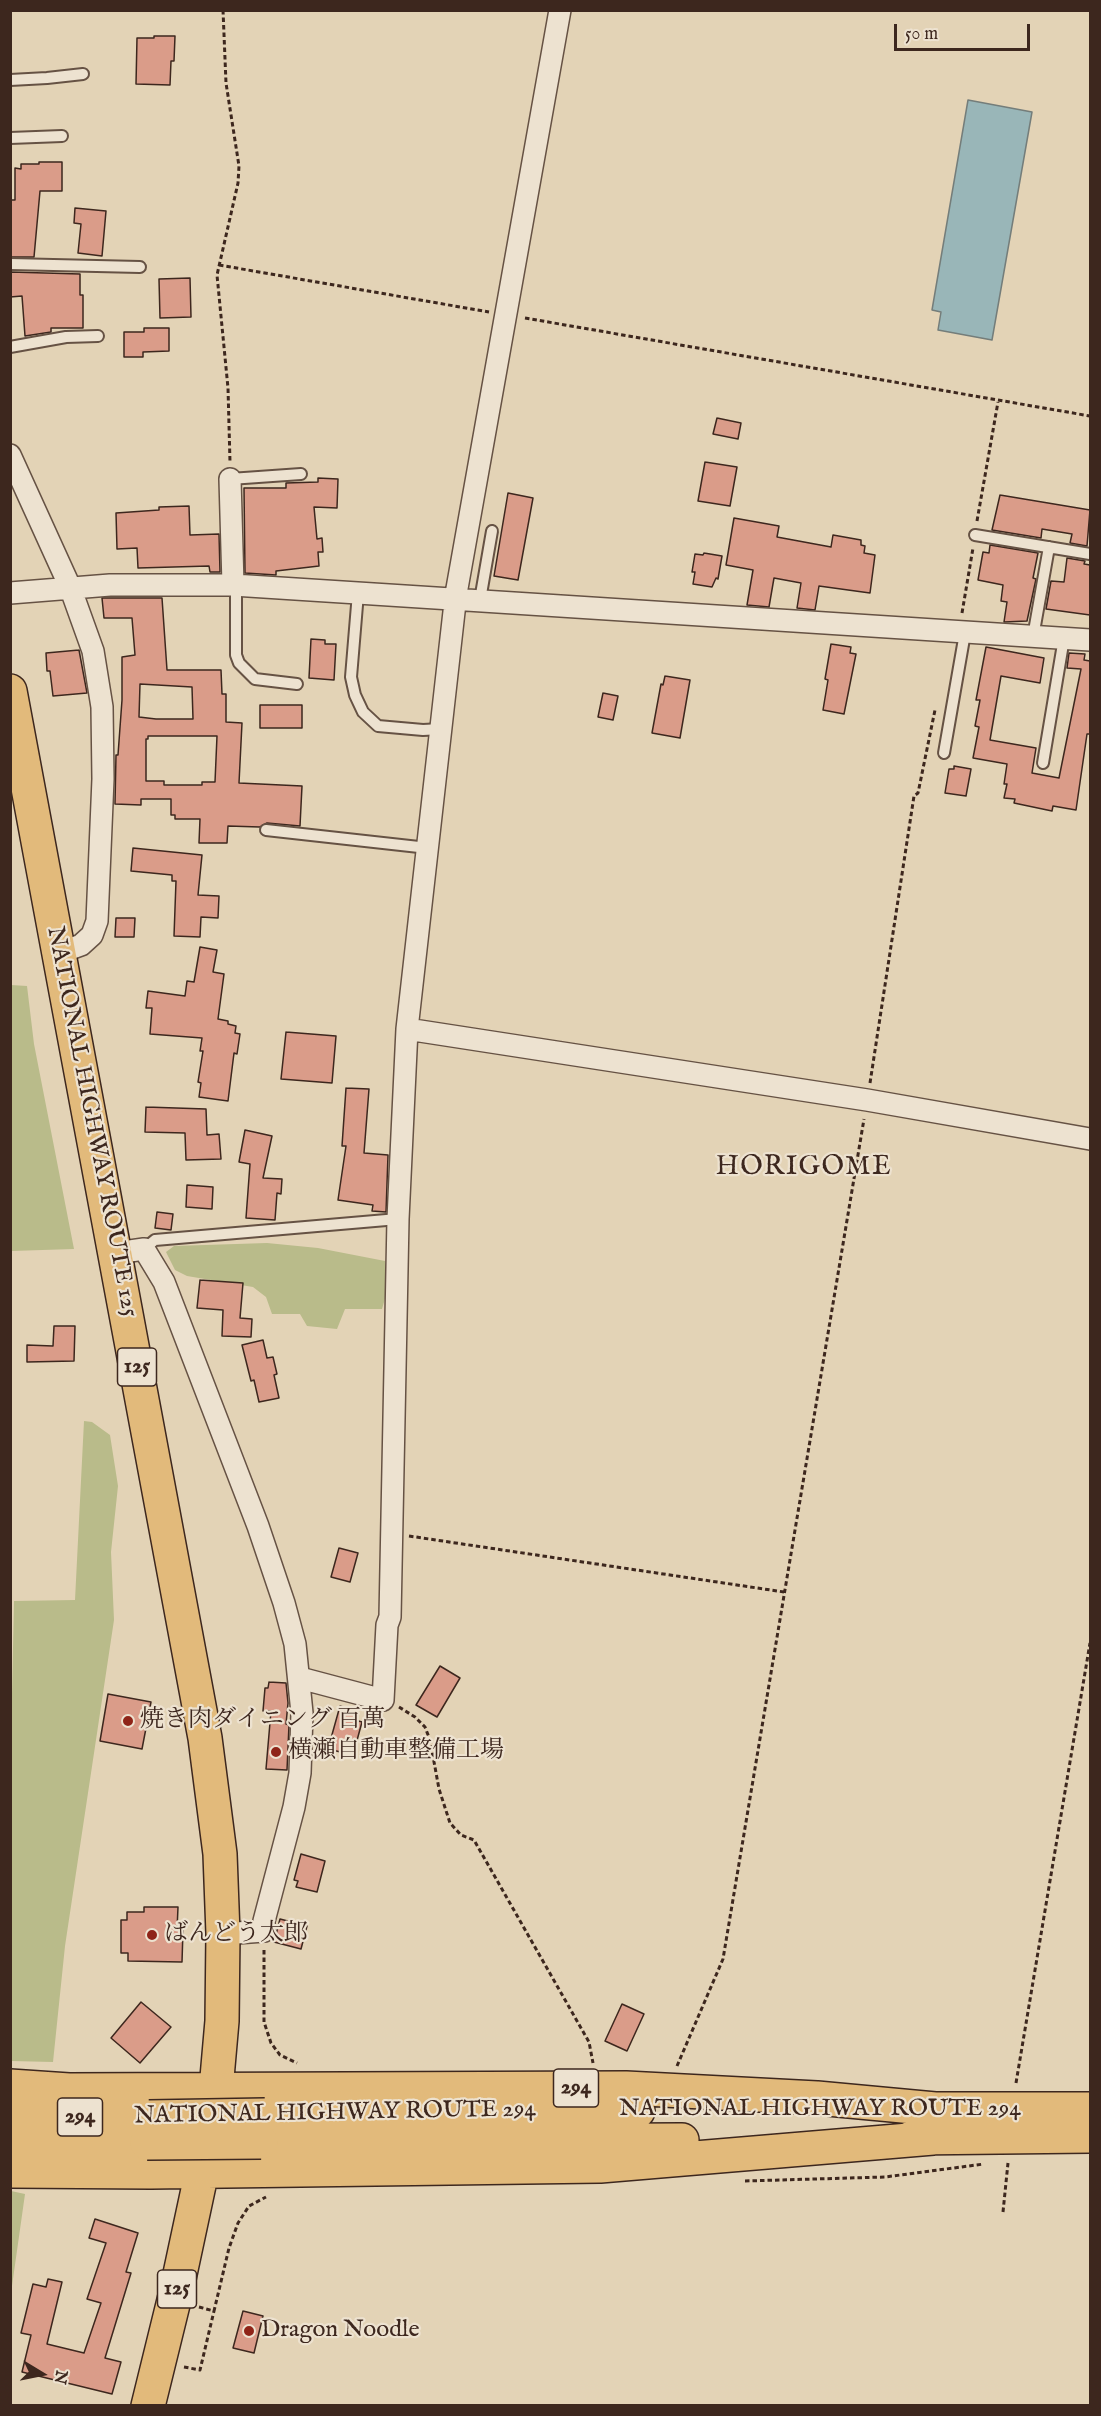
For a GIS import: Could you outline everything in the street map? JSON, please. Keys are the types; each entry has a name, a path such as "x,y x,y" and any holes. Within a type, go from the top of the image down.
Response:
{"highway":[{"name":"NATIONAL HIGHWAY ROUTE 125","path":"10,692 59,953 130,1251 206,1738 220,1854 223,1934 222,2021 216,2090 202,2171 174,2301 148,2406"},
{"name":"294","path":"10,2086 69,2090 626,2088 818,2098 934,2123 1090,2136"},
{"name":"NATIONAL HIGHWAY ROUTE 294","path":"10,2143 148,2130 934,2123 1090,2109"},
{"name":"NATIONAL HIGHWAY ROUTE 294","path":"10,2118 148,2130"},
{"name":"294","path":"10,2171 600,2166 818,2149 934,2123"}],"street":[{"path":"300,1678 383,1700 387,1625 390,1617 398,1219 407,1029 456,594 561,10"},
{"path":"10,455 70,587 93,651 102,707 103,779 96,929 81,945 59,953"},
{"path":"230,478 234,585"},
{"path":"10,593 110,585 234,585 1090,640"},
{"path":"407,1029 867,1100 1090,1139"},
{"path":"130,1251 164,1282 258,1526 284,1604 295,1644 300,1678 302,1722 300,1773 294,1807 264,1921 264,1931 223,1934"}],"lane":[{"path":"10,80 83,74"},
{"path":"10,138 62,136"},
{"path":"10,264 140,267"},
{"path":"10,347 66,337 98,336"},
{"path":"230,478 301,474"},
{"path":"480,600 492,531"},
{"path":"975,535 1090,554"},
{"path":"1034,637 1049,547"},
{"path":"234,585 236,655 239,663 255,679 297,684"},
{"path":"358,593 351,677 355,695 363,712 378,726 423,730 441,729"},
{"path":"944,753 962,633"},
{"path":"1043,763 1064,638"},
{"path":"266,830 428,848"},
{"path":"130,1251 154,1240 398,1219"}],"path":[{"path":"223,10 226,83 239,166 238,183 217,275 228,388 230,478"},
{"path":"219,265 998,402 1090,416"},
{"path":"962,633 975,535 998,402"},
{"path":"676,2068 723,1959 867,1100 914,796 918,793 937,701"},
{"path":"392,1533 784,1592"},
{"path":"1015,2088 1090,1643"},
{"path":"383,1700 404,1709 425,1727 430,1740 439,1789 450,1823 461,1835 474,1840 589,2042 593,2053 593,2064"},
{"path":"264,1931 264,2022 271,2043 280,2055 297,2063 308,2063"},
{"path":"997,2162 1015,2160"},
{"path":"1003,2212 1008,2161"},
{"path":"741,2181 885,2177 986,2164"},
{"path":"158,2363 200,2370 229,2248 238,2223 249,2206 270,2195"},
{"path":"174,2301 214,2311"}],"green space":[{"path":"11,985 27,986 34,1044 74,1249 11,1251"},
{"path":"267,1243 318,1248 385,1261 386,1295 382,1309 345,1309 337,1329 307,1326 300,1314 272,1314 266,1297 253,1287 187,1276 175,1270 166,1252 174,1246"},
{"path":"84,1421 92,1422 110,1435 118,1486 111,1552 114,1620 65,1946 53,2062 11,2061 10,1786 14,1601 75,1600"},
{"path":"10,2191 25,2194 11,2293"}],"water":[{"path":"968,100 1032,112 992,340 938,330 941,312 932,310"}],"building":[{"path":"154,36 175,36 170,85 136,84 137,38 154,38"},
{"path":"39,162 62,162 62,191 40,191 34,257 10,257 10,200 15,200 15,168 21,169 21,164 39,164"},
{"path":"75,208 106,211 102,256 78,253 81,224 74,223"},
{"path":"10,272 80,274 80,295 83,295 83,328 51,328 51,332 25,336 22,296 10,297"},
{"path":"190,278 191,317 160,318 159,279"},
{"path":"144,328 169,328 169,351 143,352 143,357 124,357 124,332 144,332"},
{"path":"717,418 741,423 738,439 713,434"},
{"path":"705,462 737,467 730,506 698,501"},
{"path":"318,478 338,479 337,508 314,507 317,539 322,538 323,552 318,552 319,566 276,571 276,575 245,573 244,488 286,488 286,483 318,482"},
{"path":"508,493 533,498 518,580 494,576"},
{"path":"1000,495 1090,510 1087,546 1070,543 1072,534 1042,529 1041,538 992,530"},
{"path":"189,506 190,535 219,534 220,572 210,572 209,566 138,568 137,548 117,549 116,513 159,510 159,507"},
{"path":"734,518 779,526 777,537 831,547 833,535 861,540 861,545 865,546 864,553 875,555 870,593 819,586 815,610 797,608 801,583 774,578 769,607 747,605 753,570 726,565"},
{"path":"990,545 1038,553 1033,578 1036,579 1027,621 1004,622 1007,602 1001,601 1003,585 978,580 983,552 989,553"},
{"path":"704,553 722,556 718,579 716,578 712,587 693,584 695,554 703,555"},
{"path":"1067,558 1085,561 1084,564 1090,565 1090,615 1046,609 1051,581 1064,582"},
{"path":"102,598 162,598 167,670 221,670 222,694 226,694 226,722 242,723 239,783 302,786 300,826 267,823 260,827 228,826 227,843 199,843 200,819 175,819 175,815 171,815 171,799 141,799 141,805 115,804 116,755 118,755 122,700 122,657 135,655 132,618 104,618","holes":["140,684 192,687 193,719 139,717","148,736 217,736 215,782 202,782 202,785 164,785 164,781 146,781 146,739"]},
{"path":"311,639 325,640 325,644 336,644 334,680 309,678"},
{"path":"831,644 851,647 850,653 856,654 844,714 823,710"},
{"path":"986,647 1044,658 1040,683 1001,676 990,740 1036,748 1032,773 1059,778 1081,669 1067,668 1069,653 1085,654 1084,660 1090,661 1090,734 1087,734 1076,810 1053,806 1052,811 1014,803 1015,799 1004,798 1007,764 973,758 979,727 975,726 980,700 976,700"},
{"path":"79,650 87,693 53,696 50,671 47,671 46,653"},
{"path":"665,676 690,680 680,738 652,733 661,684 663,685"},
{"path":"603,693 618,696 613,720 598,717"},
{"path":"260,705 302,705 302,728 260,728"},
{"path":"954,766 971,769 966,796 945,793 949,769 954,769"},
{"path":"133,848 202,855 198,895 219,896 218,918 201,917 200,937 174,936 176,881 172,881 172,875 131,871"},
{"path":"116,918 135,918 134,937 115,937"},
{"path":"200,947 217,950 213,972 224,974 218,1019 236,1026 235,1033 240,1034 237,1054 234,1053 228,1101 199,1097 202,1038 150,1034 152,1008 146,1008 148,991 185,996 187,981 194,982"},
{"path":"286,1032 336,1036 332,1083 281,1079"},
{"path":"346,1088 369,1089 364,1153 388,1155 386,1212 372,1211 373,1205 338,1200 346,1146 342,1146"},
{"path":"146,1107 206,1109 207,1135 219,1134 221,1159 186,1160 185,1133 145,1132"},
{"path":"245,1130 272,1136 263,1178 282,1179 281,1194 277,1193 275,1220 246,1218 250,1164 239,1162"},
{"path":"187,1185 213,1187 212,1209 186,1207"},
{"path":"157,1212 173,1214 171,1230 155,1228"},
{"path":"200,1280 243,1283 240,1318 252,1319 251,1337 222,1336 223,1310 197,1308"},
{"path":"54,1326 75,1326 74,1361 27,1362 27,1345 53,1346"},
{"path":"263,1340 267,1358 273,1357 279,1398 259,1402 242,1345"},
{"path":"339,1548 358,1553 350,1582 331,1577"},
{"path":"440,1666 460,1678 437,1717 416,1705"},
{"path":"269,1682 286,1683 288,1703 286,1724 289,1725 287,1770 266,1769 271,1711 263,1711 265,1688 268,1688"},
{"path":"108,1694 151,1702 142,1749 100,1741"},
{"path":"340,1706 357,1711 355,1720 362,1722 353,1755 328,1749"},
{"path":"301,1854 325,1861 317,1892 296,1887 298,1881 294,1880"},
{"path":"144,1907 178,1907 177,1930 183,1930 182,1962 128,1961 128,1953 121,1953 121,1920 127,1920 127,1912 144,1912"},
{"path":"280,1919 307,1926 301,1949 274,1942"},
{"path":"141,2002 171,2027 140,2063 111,2038"},
{"path":"622,2004 644,2014 627,2051 605,2041"},
{"path":"95,2219 138,2233 126,2272 131,2273 105,2358 121,2362 112,2394 22,2372 31,2335 21,2333 33,2284 46,2287 48,2279 62,2282 47,2344 84,2353 101,2303 87,2299 106,2243 89,2238"},
{"path":"243,2311 263,2316 254,2353 233,2348"}],"place":[{"name":"焼き肉ダイニング 百萬","path":"128,1721"},
{"name":"横瀬自動車整備工場","path":"276,1752"},
{"name":"ばんどう太郎","path":"152,1935"},
{"name":"Dragon Noodle","path":"249,2331"}],"district":[{"name":"HORIGOME","path":"804,1168"}]}
